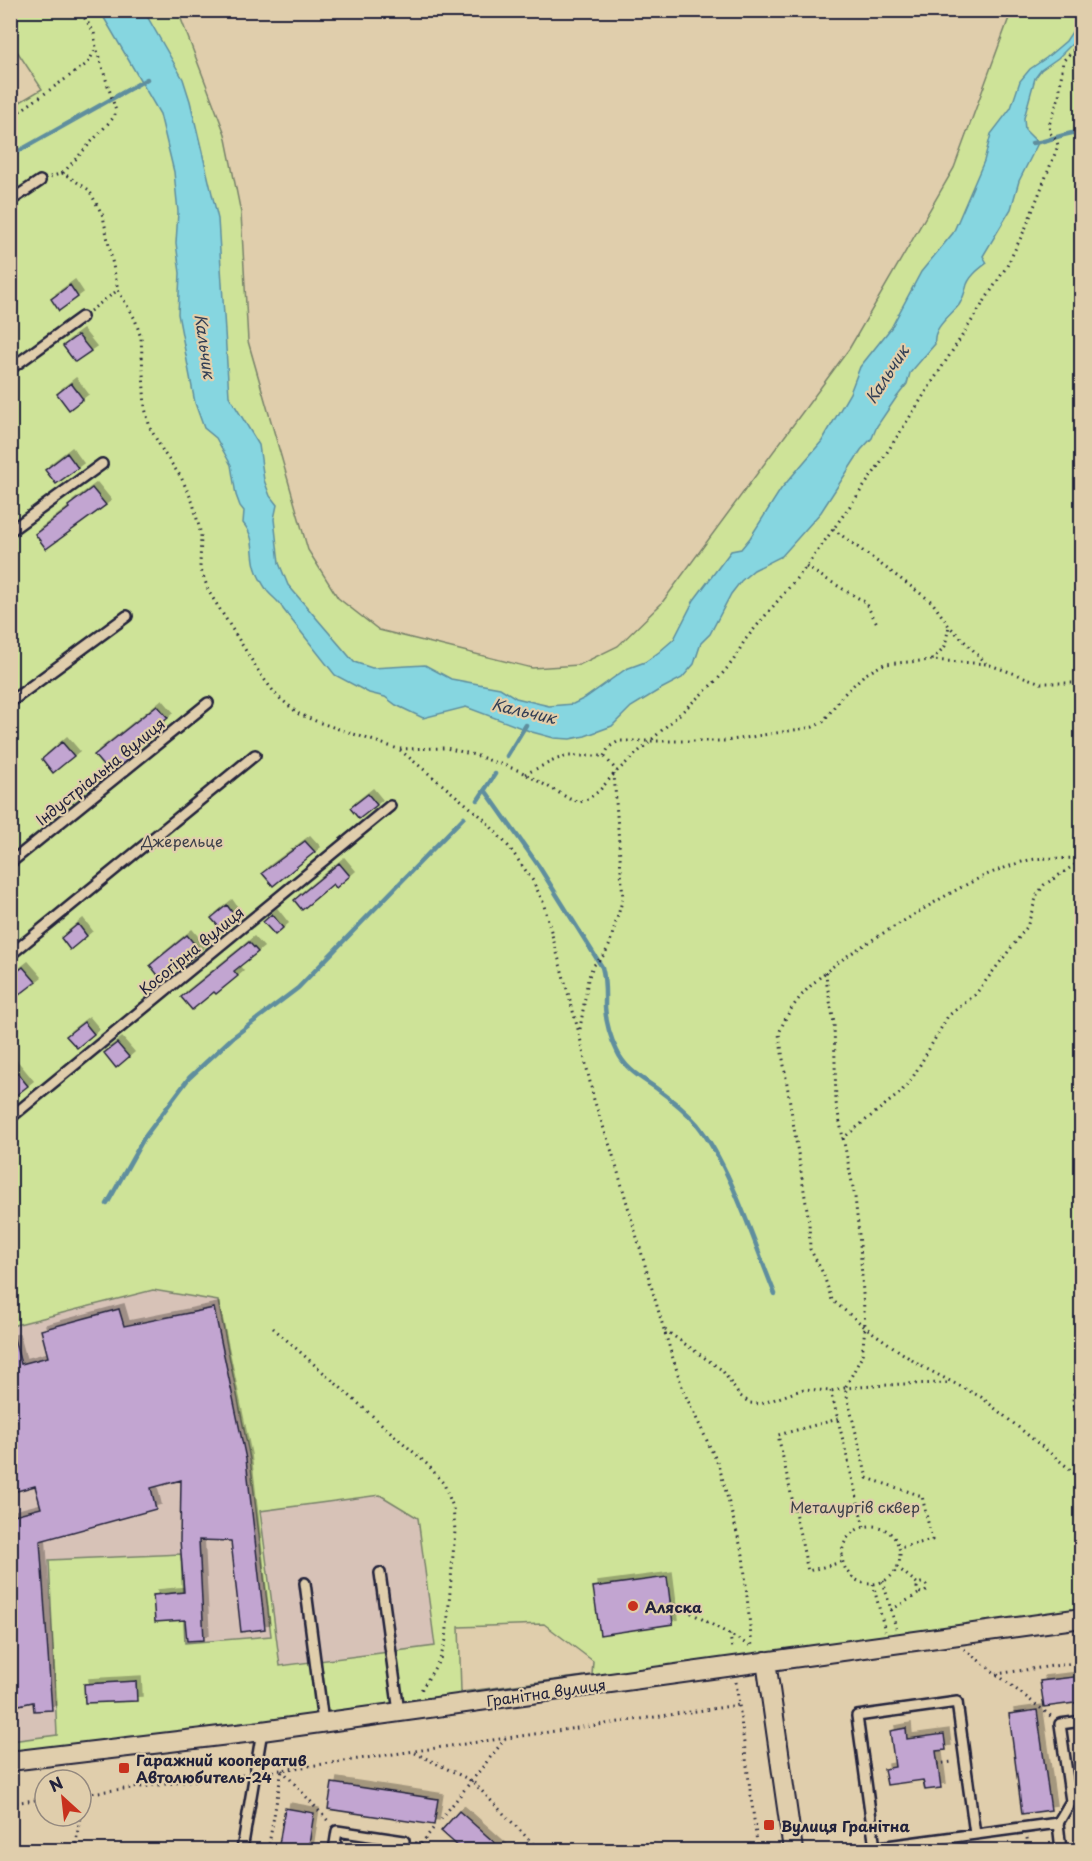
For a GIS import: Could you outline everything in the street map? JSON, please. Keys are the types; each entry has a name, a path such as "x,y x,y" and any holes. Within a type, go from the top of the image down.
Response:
{"street":[{"name":"Гранітна вулиця","path":"10,1761 262,1731 1082,1618"},
{"path":"766,1661 793,1851"}],"lane":[{"path":"10,201 40,181"},
{"path":"10,369 82,317"},
{"path":"10,531 102,464"},
{"path":"10,702 127,616"},
{"name":"Індустріальна вулиця","path":"10,863 208,703"},
{"path":"10,955 255,755"},
{"name":"Косогірна вулиця","path":"10,1118 390,806"},
{"path":"380,1574 404,1711"},
{"path":"305,1583 323,1722"},
{"path":"875,1848 857,1716 957,1702 975,1834"},
{"path":"1062,1851 1058,1823 1071,1801 1060,1724 1082,1721"},
{"path":"242,1851 262,1731"},
{"path":"857,1851 1058,1823"},
{"path":"334,1851 337,1831 404,1841"}],"path":[{"path":"40,181 63,174 114,117 115,105 96,48 94,32 79,10"},
{"path":"63,174 89,190 103,216 118,290 135,319 141,338 145,408 150,429 181,477 193,503 201,535 200,567 208,592 277,696 299,714 318,722 398,748 446,748 475,755 525,774 570,799 580,802 599,791 616,772 718,679 746,640 806,567 874,471 1007,267 1026,227 1058,146 1049,129 1060,90 1063,61 1082,41"},
{"path":"10,118 88,63 96,48"},
{"path":"82,317 118,290"},
{"path":"833,529 932,602 949,626 987,664"},
{"path":"806,567 865,602 878,625"},
{"path":"932,660 945,646 949,626"},
{"path":"604,756 609,747 619,741 726,741 813,727 823,722 842,696 864,675 884,664 932,660 987,664 1041,683 1082,683"},
{"path":"398,748 483,818 508,847 532,881 543,902 579,1033 594,1100 616,1163 664,1330 683,1390 719,1466 743,1555 752,1647 670,1601"},
{"path":"525,774 568,756 604,756"},
{"path":"579,1033 588,979 593,966 609,946 623,898 616,772 604,756"},
{"path":"1082,859 1036,859 1008,866 972,882 854,950 826,972 800,999 783,1021 779,1034 805,1191 810,1249 823,1273 832,1300 865,1327 919,1365 981,1397 1082,1479"},
{"path":"842,1139 900,1093 913,1077 948,1016 975,995 1027,927 1037,895 1044,885 1082,859"},
{"path":"826,972 834,1023 836,1103 855,1197 865,1327 862,1356 845,1388 867,1478 922,1496 932,1540 899,1548"},
{"path":"273,1328 428,1465 444,1484 453,1507 454,1532 446,1640 440,1659 404,1711"},
{"path":"664,1330 722,1370 739,1395 750,1403 761,1404 804,1389 831,1391 845,1388 952,1383"},
{"path":"1082,1364 1073,1399 1082,1457"},
{"path":"831,1391 864,1527"},
{"path":"838,1419 778,1435 808,1571 842,1562"},
{"path":"864,1527 878,1527 888,1531 899,1548 897,1567 883,1581 873,1584 862,1583 854,1578 842,1562 845,1540 853,1532 864,1527"},
{"path":"891,1610 920,1593 926,1592 927,1585 918,1584 897,1567"},
{"path":"883,1581 891,1610 894,1643"},
{"path":"873,1584 894,1643"},
{"path":"918,1584 917,1588 920,1593"},
{"path":"730,1634 733,1656"},
{"path":"948,1636 1060,1724"},
{"path":"996,1674 1082,1662"},
{"path":"736,1677 758,1851"},
{"path":"93,1793 282,1770 739,1704"},
{"path":"441,1819 505,1739"},
{"path":"413,1752 472,1781 539,1851"},
{"path":"937,1764 965,1760"},
{"path":"282,1770 337,1831"},
{"path":"268,1851 282,1770"},
{"path":"10,1803 33,1800"},
{"path":"429,1851 421,1844 435,1826"},
{"path":"75,1851 78,1828"}],"shaded area":[{"path":"153,1290 218,1301 250,1459 271,1636 185,1643 49,1561 57,1736 11,1741 11,1326"},
{"path":"380,1495 418,1518 435,1646 280,1666 260,1511"}],"green space":[{"path":"11,11 178,11 225,134 241,213 248,341 308,550 338,598 379,630 532,668 579,665 618,646 661,604 849,349 954,168 1010,11 1081,11 1081,1619 11,1761 11,1741 57,1735 49,1560 181,1554 185,1643 271,1636 250,1459 218,1301 153,1290 11,1326 10,108 42,89 11,42","holes":["380,1495 418,1518 435,1646 280,1666 260,1511","544,1624 593,1661 592,1675 461,1692 459,1627"]}],"water":[{"name":"Кальчик","path":"100,11 144,11 183,79 218,219 229,396 259,445 264,480 270,496 277,505 274,519 279,563 288,585 354,662 372,668 425,665 451,679 500,688 516,698 549,706 573,704 585,698 626,669 645,662 674,639 694,600 731,551 741,549 750,538 781,489 822,441 850,393 860,367 891,328 921,272 953,233 984,161 991,134 1011,108 1020,81 1030,69 1066,41 1081,12 1082,34 1035,78 1024,118 1025,130 1038,143 1019,181 1011,209 983,256 987,263 969,280 959,305 936,333 935,344 910,373 907,384 821,512 782,556 754,570 741,581 731,594 710,634 701,643 694,664 682,678 631,707 612,726 570,739 554,738 532,732 466,707 423,718 385,697 369,693 335,675 280,604 266,590 255,565 248,529 243,523 244,511 236,495 231,465 216,438 204,428 195,403 178,314 180,273 176,243 178,212 174,172 160,114"}],"building":[{"path":"70,285 78,297 59,311 51,299"},
{"path":"78,335 91,351 75,362 63,346"},
{"path":"71,383 83,399 69,410 57,394"},
{"path":"67,453 78,468 56,484 45,470"},
{"path":"92,488 106,505 46,549 35,534"},
{"path":"157,705 168,718 129,751 133,755 110,774 94,755"},
{"path":"62,742 74,756 53,773 42,759"},
{"path":"368,794 377,805 359,819 350,808"},
{"path":"305,841 315,852 273,886 262,873"},
{"path":"339,863 350,876 336,888 333,884 302,910 294,900"},
{"path":"227,905 234,915 219,927 211,918"},
{"path":"272,914 283,928 275,935 263,922"},
{"path":"78,924 87,936 70,950 61,938"},
{"path":"187,935 200,951 186,963 183,959 160,978 150,965"},
{"path":"249,942 258,952 234,971 238,976 192,1010 181,997"},
{"path":"23,967 36,982 19,995 10,985 10,977"},
{"path":"84,1022 94,1034 77,1048 66,1036"},
{"path":"117,1043 129,1057 116,1068 104,1053"},
{"path":"10,1064 28,1086 10,1100"},
{"path":"214,1308 246,1459 265,1629 241,1632 231,1541 199,1540 204,1640 187,1641 185,1620 155,1622 153,1595 184,1592 180,1540 181,1480 151,1488 156,1509 40,1541 52,1710 34,1711 33,1702 10,1707 10,1516 41,1508 35,1486 10,1493 10,1422 16,1422 10,1401 10,1340 14,1339 21,1364 48,1357 41,1330 119,1309 124,1326"},
{"path":"667,1577 673,1624 600,1635 593,1587"},
{"path":"1082,1676 1082,1702 1044,1707 1040,1681"},
{"path":"136,1681 137,1701 85,1703 84,1684"},
{"path":"1037,1710 1051,1810 1022,1814 1009,1714"},
{"path":"906,1728 907,1739 944,1734 946,1750 936,1751 941,1788 925,1790 923,1780 887,1785 884,1769 895,1767 890,1731"},
{"path":"332,1783 438,1799 434,1825 328,1809"},
{"path":"285,1808 314,1813 308,1851 278,1851"},
{"path":"459,1811 504,1851 464,1851 460,1848 441,1831"}],"waterway":[{"path":"10,156 147,79"},
{"path":"1032,143 1082,132"},
{"name":"Кальчик","path":"507,756 526,725"},
{"path":"478,800 495,774"},
{"path":"485,790 538,865 602,967 607,1024 620,1057 634,1072 688,1114 721,1162 775,1294"},
{"path":"107,1204 144,1138 189,1078 232,1038 298,988 464,817"}],"place":[{"name":"Аляска","path":"633,1606"},
{"name":"Гаражний кооператив Автолюбитель-24","path":"124,1768"},
{"name":"Вулиця Гранітна","path":"769,1825"}],"park label":[{"name":"Джерельце","path":"182,840"},
{"name":"Металургів сквер","path":"855,1506"}]}
